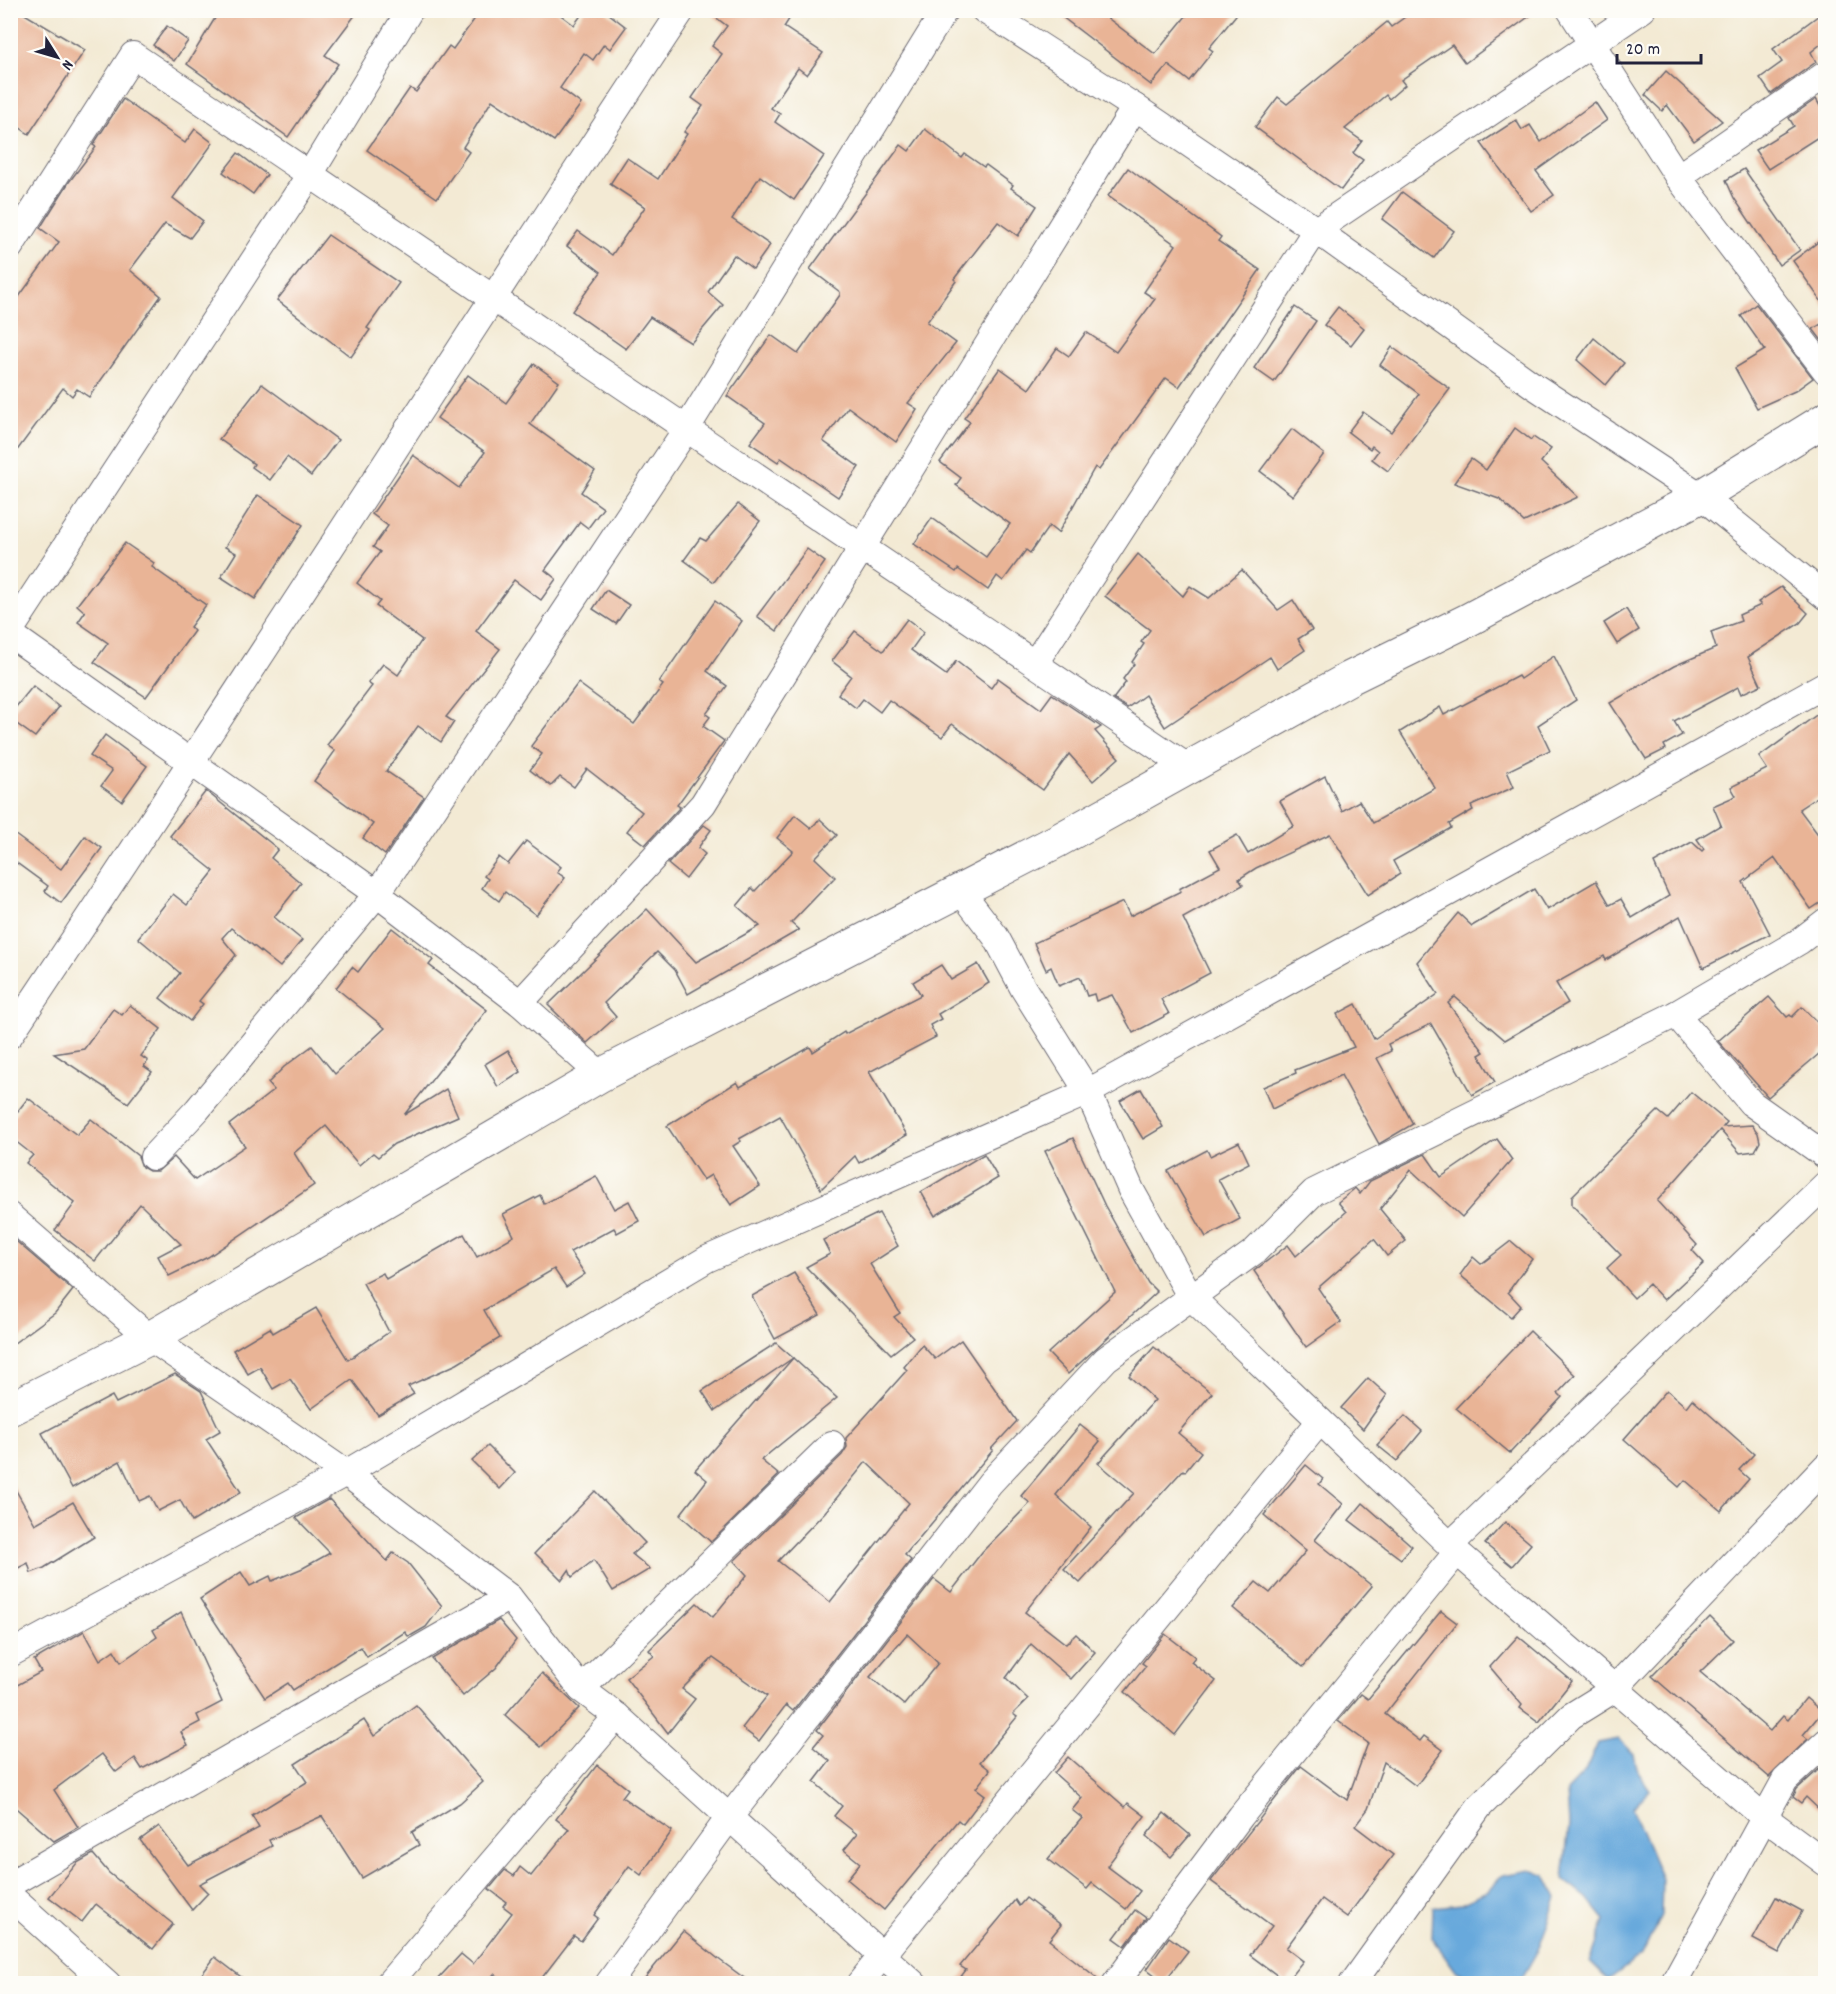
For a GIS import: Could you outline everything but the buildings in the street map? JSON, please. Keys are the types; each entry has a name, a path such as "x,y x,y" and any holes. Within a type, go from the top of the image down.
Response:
{"main road":[{"path":"10,1409 150,1338 601,1075 960,890 1189,768 1350,678 1468,620 1701,496 1826,419"}],"street":[{"path":"410,10 309,176 10,633 191,765 377,894 520,1003 601,1075"},
{"path":"10,1035 191,765 492,296 682,10"},
{"path":"153,1157 197,1110 377,894 687,428 945,10"},
{"path":"984,10 1013,17 1135,107 1316,230 1534,386 1701,496 1826,597"},
{"path":"1570,10 1678,177 1826,371"},
{"path":"1035,663 1316,230 1593,46 1642,10"},
{"path":"10,247 133,55 1189,768"},
{"path":"1678,177 1826,74"},
{"path":"520,1003 703,804 864,548 1135,107"},
{"path":"10,1654 346,1473 707,1259 1088,1092 1826,684"},
{"path":"960,890 996,937 1023,988 1088,1092 1131,1190 1190,1296 1453,1548 1613,1690 1765,1818 1826,1863"},
{"path":"608,1983 728,1819 990,1483 1106,1359 1255,1251 1314,1192 1676,1014 1800,941 1826,921"},
{"path":"1676,1014 1751,1103 1826,1156"},
{"path":"1115,1983 1241,1816 1453,1548 1826,1184"},
{"path":"10,1216 150,1338 346,1473 509,1597 581,1689 617,1716 728,1819 914,1983"},
{"path":"859,1983 880,1954 1320,1421"},
{"path":"581,1689 832,1444"},
{"path":"1352,1983 1479,1807 1571,1716 1613,1690 1826,1466"},
{"path":"10,1884 509,1597"},
{"path":"388,1983 617,1716"},
{"path":"1673,1983 1785,1780 1826,1742"},
{"path":"10,1896 108,1983"}],"water":[{"path":"1619,1739 1634,1754 1638,1772 1650,1790 1632,1808 1662,1879 1661,1915 1642,1955 1608,1980 1590,1962 1605,1920 1587,1898 1563,1879 1569,1825 1567,1791 1585,1772 1598,1743"},
{"path":"1531,1870 1546,1876 1557,1898 1538,1950 1519,1983 1477,1983 1455,1970 1432,1938 1433,1907 1461,1904 1487,1892 1503,1875"}]}
